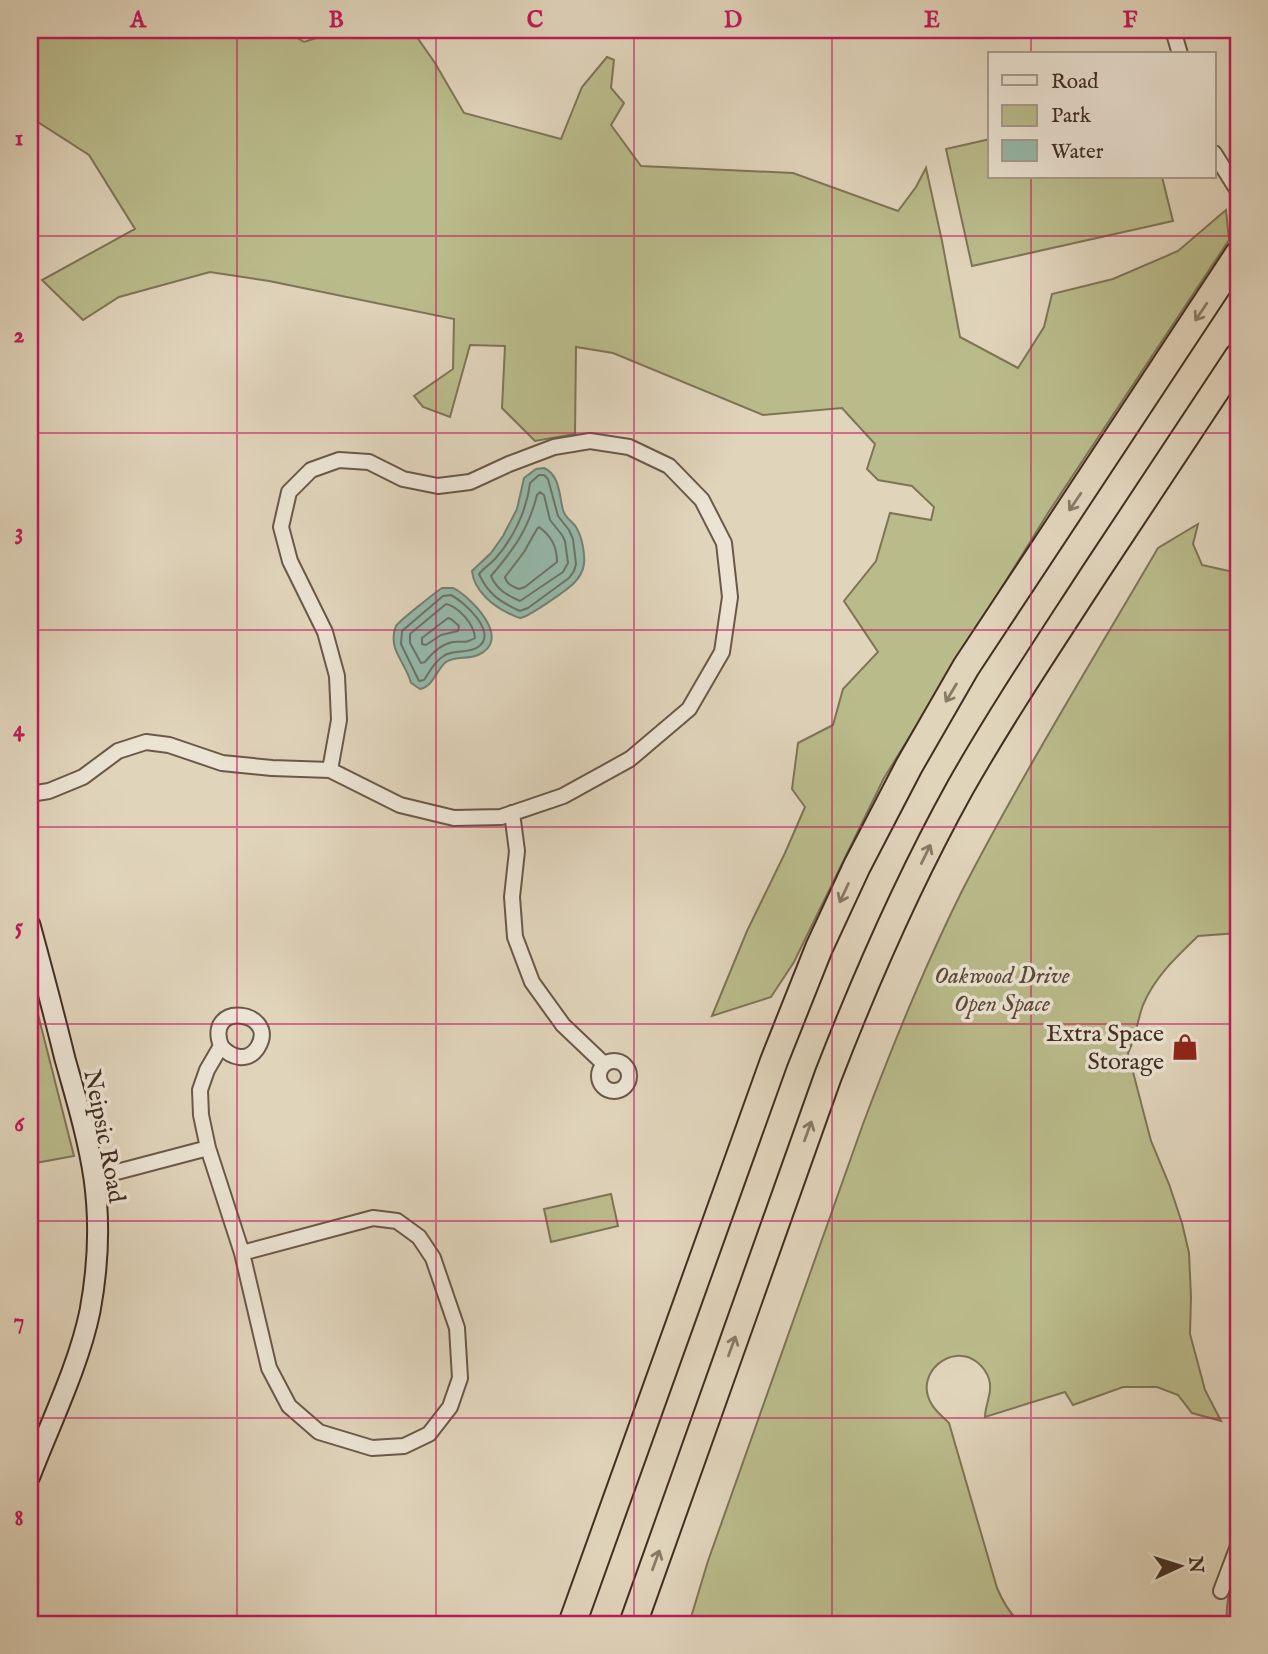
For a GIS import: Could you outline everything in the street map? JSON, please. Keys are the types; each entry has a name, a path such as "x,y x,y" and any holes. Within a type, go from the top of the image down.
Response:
{"highway":[{"path":"572,1624 774,1061 812,965 857,866 913,757 974,655 1238,256"},
{"path":"633,1624 828,1076 894,919 945,816 999,722 1238,357"}],"street":[{"path":"1173,30 1179,52"},
{"path":"1216,156 1238,191"},
{"path":"30,794 49,791 83,776 118,751 146,742 169,745 222,763 330,770 400,805 454,818 500,817 563,796 631,759 689,709 722,652 730,597 724,543 702,500 669,466 629,447 590,441 554,447 470,482 438,486 403,479 369,462 339,460 311,470 289,492 281,527 290,561 325,632 337,676 339,720 330,770"},
{"path":"512,813 517,851 512,897 515,937 532,982 564,1024 604,1065"},
{"name":"Neipsic Road","path":"30,925 84,1132 94,1178 96,1210 96,1253 89,1311 82,1340 34,1455 30,1476"},
{"path":"221,1046 207,1070 200,1090 201,1115 208,1148 242,1253 269,1368 289,1406 319,1432 372,1448 404,1446 429,1434 450,1407 460,1378 457,1328 433,1258 419,1237 397,1221 373,1218 242,1253"},
{"path":"94,1178 208,1148"},
{"path":"1220,1591 1238,1546"}],"green space":[{"path":"30,30 284,30 304,42 342,30 412,30 464,113 561,139 582,87 607,57 614,60 611,88 624,103 611,125 641,166 793,173 898,211 926,168 960,337 1018,368 1044,327 1052,294 1113,279 1178,251 1226,210 1229,240 1048,513 884,778 794,962 771,997 712,1016 747,931 805,807 792,789 798,743 833,725 843,689 878,652 844,601 876,561 890,513 931,520 934,507 912,486 878,480 867,469 875,444 842,408 763,415 613,353 576,347 575,434 535,441 502,408 505,346 470,345 450,417 423,407 414,396 453,369 454,319 269,281 210,272 119,297 83,320 42,280 135,229 89,155 30,117"},
{"path":"988,139 988,178 1162,178 1173,221 972,266 946,149"},
{"name":"Oakwood Drive Open Space","path":"1198,524 1193,544 1202,565 1238,573 1238,933 1198,936 1174,960 1160,976 1143,1005 1128,1053 1151,1141 1182,1223 1189,1253 1190,1334 1205,1390 1221,1421 1192,1413 1178,1395 1157,1387 1123,1387 1073,1405 1065,1392 985,1417 990,1389 986,1372 977,1362 967,1357 947,1359 931,1372 927,1392 933,1406 949,1423 997,1588 1007,1608 1022,1624 689,1624 708,1561 863,1124 936,947 963,889 1009,803 1158,548"},
{"path":"32,991 74,1156 30,1164 30,992"},
{"path":"611,1194 618,1226 551,1242 544,1209"},
{"path":"1238,1559 1238,1624 1227,1624 1229,1591"}],"water":[{"path":"544,468 556,480 564,513 578,531 583,545 584,564 579,577 570,587 520,618 504,611 485,597 476,585 472,571 491,553 503,536 517,509 524,478 536,469"},
{"path":"442,588 453,588 480,611 491,631 491,640 488,648 478,655 446,662 429,685 420,689 411,683 397,652 394,631 403,619"}],"place":[{"name":"Extra Space Storage","path":"1185,1047"}]}
